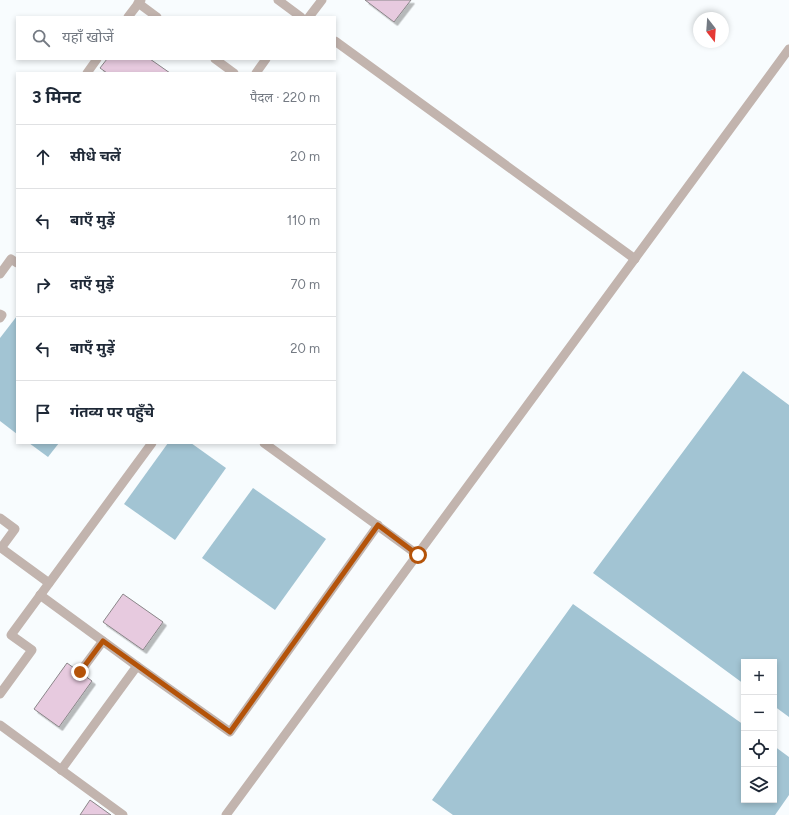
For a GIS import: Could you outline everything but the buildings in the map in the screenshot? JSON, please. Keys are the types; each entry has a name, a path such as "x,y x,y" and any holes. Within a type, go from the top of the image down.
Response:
{"lane":[{"path":"278,0 299,16"},
{"path":"310,16 322,0"},
{"path":"129,16 140,2 156,16"},
{"path":"336,42 635,259"},
{"path":"226,815 789,49"},
{"path":"88,72 96,60"},
{"path":"215,60 233,72"},
{"path":"257,72 265,60"},
{"path":"0,274 11,258 16,262"},
{"path":"0,314 2,315 0,318"},
{"path":"0,694 32,650 11,635 151,444"},
{"path":"265,444 418,555"},
{"path":"0,518 15,529 1,548 49,583"},
{"path":"40,595 230,732 378,525"},
{"path":"80,672 103,641"},
{"path":"61,770 137,666"},
{"path":"0,726 123,815"}],"water":[{"path":"16,317 16,433 0,421 0,338"},
{"path":"743,371 789,405 789,717 777,708 777,659 741,659 741,682 593,573"},
{"path":"30,444 58,444 48,457"},
{"path":"167,444 192,444 226,468 175,540 124,504"},
{"path":"253,488 326,539 275,610 202,558"},
{"path":"573,604 741,723 741,803 777,803 777,748 789,757 789,795 775,815 453,815 432,800"}],"route":[{"path":"80,672 103,641 230,732 378,525 418,555"}]}
